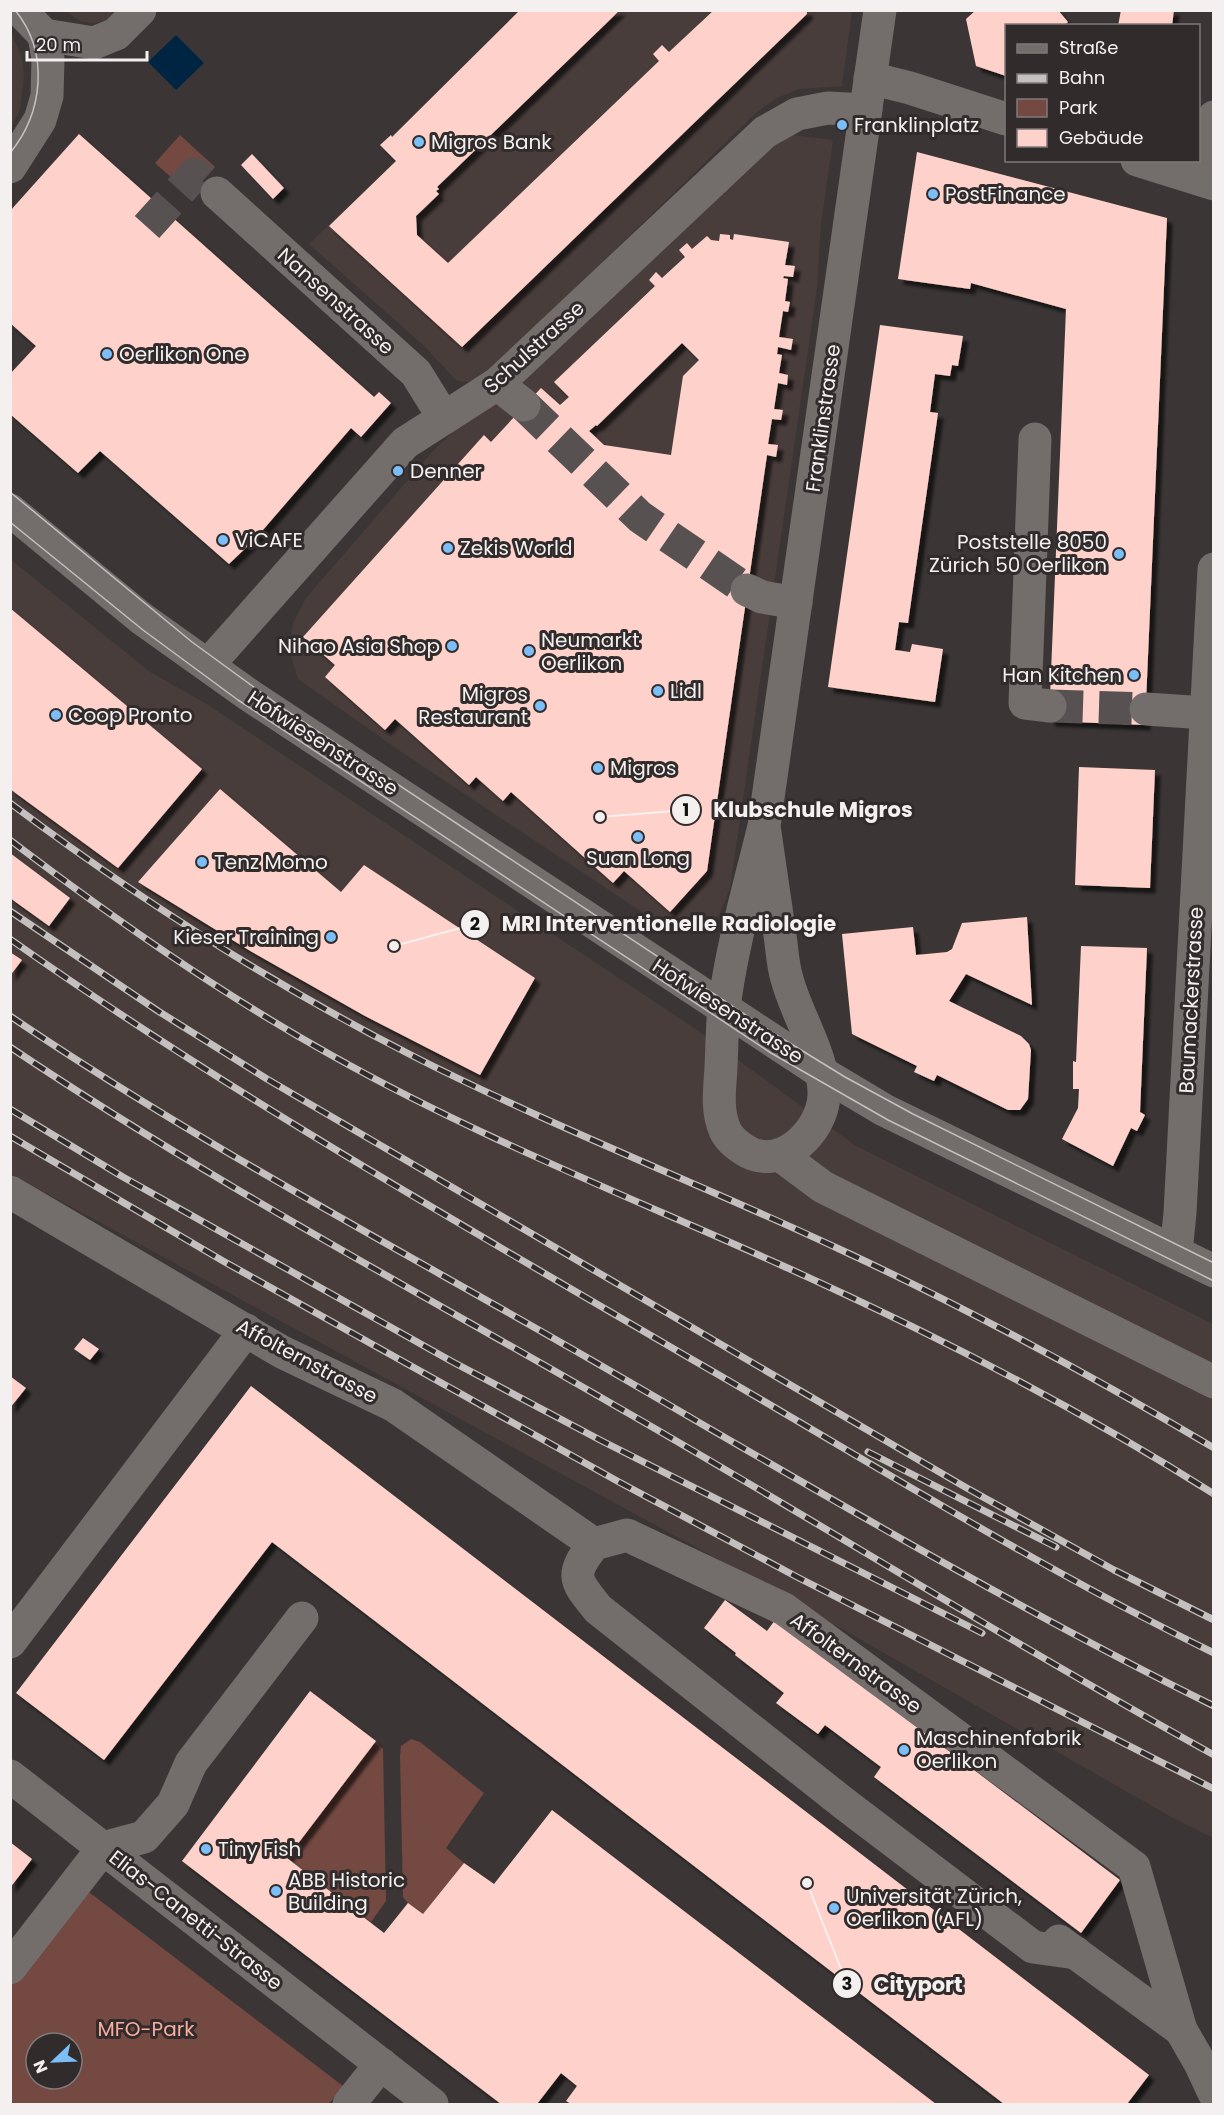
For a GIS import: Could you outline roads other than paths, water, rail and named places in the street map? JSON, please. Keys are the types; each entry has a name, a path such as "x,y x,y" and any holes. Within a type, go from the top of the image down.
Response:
{"street":[{"path":"20,10 45,35 94,43 116,34 140,10"},
{"name":"Franklinstrasse","path":"764,826 786,978 822,1073 824,1095 820,1115 805,1139 780,1155 764,1157 748,1153 735,1144 725,1131 720,1115 724,1007 764,826 880,10"},
{"path":"10,167 40,120 47,96 48,59 45,35"},
{"name":"Schulstrasse","path":"202,661 405,443 497,384 765,132 797,114 828,108 868,94 910,88 1005,119"},
{"path":"1214,117 1214,162"},
{"path":"1143,162 1214,184"},
{"name":"Nansenstrasse","path":"217,193 416,373 444,418"},
{"path":"497,384 524,405"},
{"path":"1035,439 1025,703 1050,706"},
{"name":"Hofwiesenstrasse","path":"10,510 141,618 249,695 822,1073 884,1110 1214,1271"},
{"name":"Baumackerstrasse","path":"1176,1252 1204,929 1206,713 1214,569"},
{"path":"747,590 762,597 796,603"},
{"path":"1146,709 1206,713"},
{"path":"780,1155 823,1187 1214,1383"},
{"name":"Affolternstrasse","path":"10,1192 282,1352 393,1405 594,1544"},
{"path":"10,1642 246,1330"},
{"name":"Affolternstrasse","path":"1181,2030 1076,1953 1033,1947 846,1805 598,1609 578,1584 577,1570 594,1544 627,1534 784,1609 1134,1867 1181,2030 1214,2093"},
{"path":"10,1968 103,1848 144,1837 173,1804 191,1763 302,1618"},
{"name":"Elias-Canetti-Strasse","path":"10,1776 432,2104"},
{"path":"858,1786 1076,1953"},
{"path":"349,2104 381,2064"}],"water":[{"path":"176,35 204,63 176,90 148,62"}],"tunnel":[{"path":"147,227 195,174 217,193"},
{"path":"524,405 640,517 747,590"},
{"path":"1050,706 1146,709"}],"tram line":[{"path":"10,153 30,120 38,83 38,64 34,45 15,10"},
{"path":"10,492 192,642 284,709 770,1031 845,1077 913,1114 1214,1263"},
{"path":"10,522 143,630 238,700 771,1053 888,1120 1214,1281"}],"railway":[{"path":"10,803 106,872 205,938 358,1027 516,1106 784,1224 933,1294 1075,1368 1214,1448"},
{"path":"10,840 88,898 207,980 331,1055 497,1139 781,1265 947,1344 1110,1431 1214,1494"},
{"path":"10,911 158,1011 267,1079 965,1487 1114,1570 1214,1620"},
{"path":"10,939 177,1051 347,1157 951,1511 1081,1584 1214,1653"},
{"path":"10,1016 218,1147 812,1488 1051,1622 1214,1706"},
{"path":"10,1047 233,1187 689,1448 1138,1713 1214,1755"},
{"path":"10,1109 123,1177 451,1361 602,1441 982,1633"},
{"path":"10,1136 223,1261 619,1482 797,1577 1214,1789"},
{"path":"868,1452 1056,1547"}],"place":[{"name":"Franklinplatz","path":"842,125"},
{"name":"Migros Bank","path":"419,142"},
{"name":"PostFinance","path":"933,194"},
{"name":"Oerlikon One","path":"107,354"},
{"name":"Denner","path":"398,471"},
{"name":"ViCAFE","path":"223,540"},
{"name":"Zekis World","path":"448,548"},
{"name":"Poststelle 8050 Zürich 50 Oerlikon","path":"1119,554"},
{"name":"Nihao Asia Shop","path":"452,646"},
{"name":"Neumarkt Oerlikon","path":"529,651"},
{"name":"Han Kitchen","path":"1134,675"},
{"name":"Lidl","path":"658,691"},
{"name":"Migros Restaurant","path":"540,706"},
{"name":"Coop Pronto","path":"56,715"},
{"name":"Migros","path":"598,768"},
{"name":"Klubschule Migros","path":"600,817"},
{"name":"Suan Long","path":"638,837"},
{"name":"Tenz Momo","path":"202,862"},
{"name":"Kieser Training","path":"331,937"},
{"name":"MRI Interventionelle Radiologie","path":"394,946"},
{"name":"Maschinenfabrik Oerlikon","path":"904,1750"},
{"name":"Tiny Fish","path":"206,1849"},
{"name":"Cityport","path":"807,1883"},
{"name":"ABB Historic Building","path":"276,1891"},
{"name":"Universität Zürich, Oerlikon (AFL)","path":"834,1908"}],"park label":[{"name":"MFO-Park","path":"146,2029"}]}
